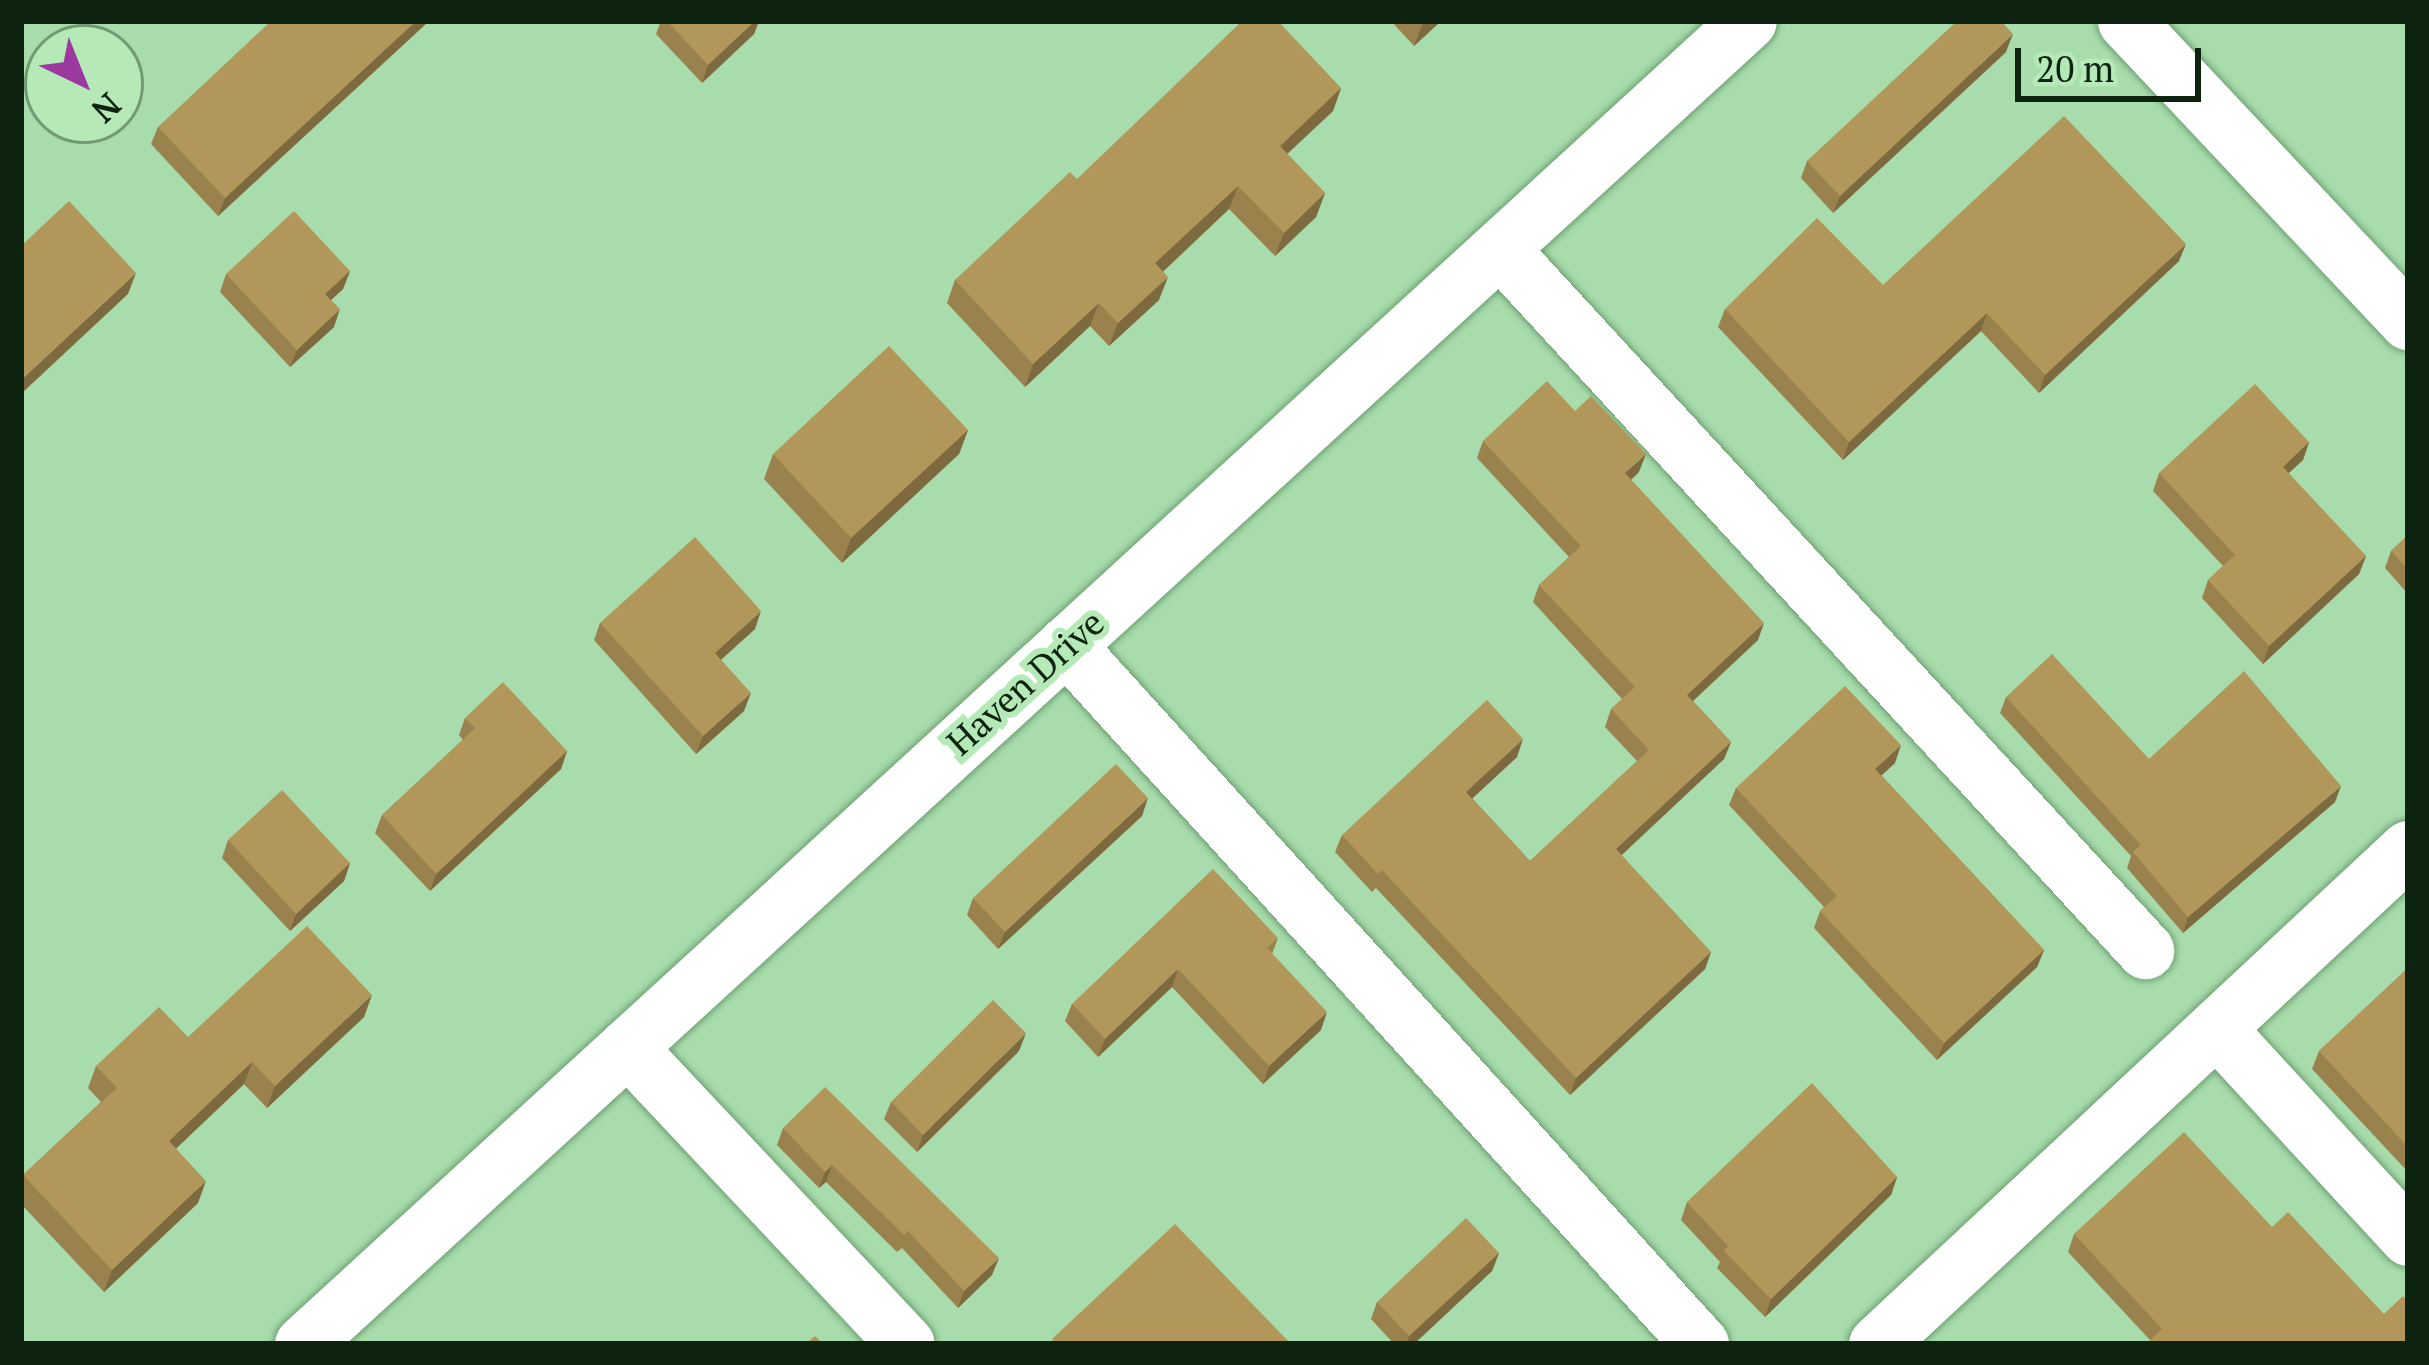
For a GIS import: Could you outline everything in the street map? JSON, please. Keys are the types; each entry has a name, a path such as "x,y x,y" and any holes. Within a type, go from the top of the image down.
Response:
{"street":[{"name":"Haven Drive","path":"303,1344 1748,21"},
{"path":"2126,21 2408,321"},
{"path":"1500,249 2145,950"},
{"path":"1066,645 1700,1344"},
{"path":"1877,1344 2408,849"},
{"path":"2216,1028 2408,1238"},
{"path":"627,1047 906,1344"}],"building":[{"path":"271,21 416,21 225,198 158,127"},
{"path":"667,21 755,21 708,65"},
{"path":"1242,21 1278,21 1341,88 1280,146 1325,193 1284,233 1238,186 1155,263 1168,277 1118,323 1099,303 1033,364 955,280 1070,172 1077,179"},
{"path":"1957,21 2001,21 2013,34 1840,196 1807,161"},
{"path":"2064,116 2186,244 2045,375 1987,313 1849,442 1725,309 1817,218 1883,285"},
{"path":"69,201 136,273 21,380 21,246"},
{"path":"294,211 350,271 325,294 340,309 297,350 226,274"},
{"path":"889,346 968,430 851,538 773,454"},
{"path":"1547,381 1575,411 1591,396 1646,454 1625,473 1764,623 1687,695 1731,742 1616,849 1711,952 1576,1078 1382,870 1378,874 1342,835 1487,700 1523,739 1466,792 1530,861 1649,750 1611,709 1635,687 1539,585 1581,546 1483,441"},
{"path":"2255,384 2309,442 2283,467 2366,556 2269,646 2208,580 2235,555 2159,473"},
{"path":"2408,535 2408,569 2391,551"},
{"path":"695,537 761,611 715,653 751,693 703,736 600,623"},
{"path":"2052,654 2149,759 2244,671 2341,786 2188,917 2133,852 2141,845 2006,697"},
{"path":"503,682 567,751 436,874 382,815 475,728 465,718"},
{"path":"1845,686 1901,745 1875,769 2044,950 1944,1043 1820,911 1837,896 1736,788"},
{"path":"1116,764 1148,798 1005,932 973,898"},
{"path":"282,790 350,863 296,914 228,840"},
{"path":"1213,869 1278,938 1267,948 1327,1012 1269,1066 1178,969 1105,1039 1072,1004"},
{"path":"307,926 372,995 275,1086 252,1062 169,1141 206,1181 112,1270 23,1175 117,1088 96,1066 159,1007 188,1037"},
{"path":"2408,968 2408,1147 2319,1051"},
{"path":"993,1000 1026,1033 923,1135 891,1102"},
{"path":"1812,1083 1897,1177 1771,1299 1724,1251 1728,1246 1687,1202"},
{"path":"825,1087 999,1258 964,1291 908,1231 904,1235 832,1165 825,1172 783,1128"},
{"path":"2184,1132 2272,1227 2288,1212 2384,1314 2403,1296 2408,1302 2408,1344 2146,1344 2162,1329 2074,1234"},
{"path":"1466,1218 1499,1253 1409,1336 1377,1302"},
{"path":"1175,1224 1290,1343 1057,1344 1052,1339"}]}
